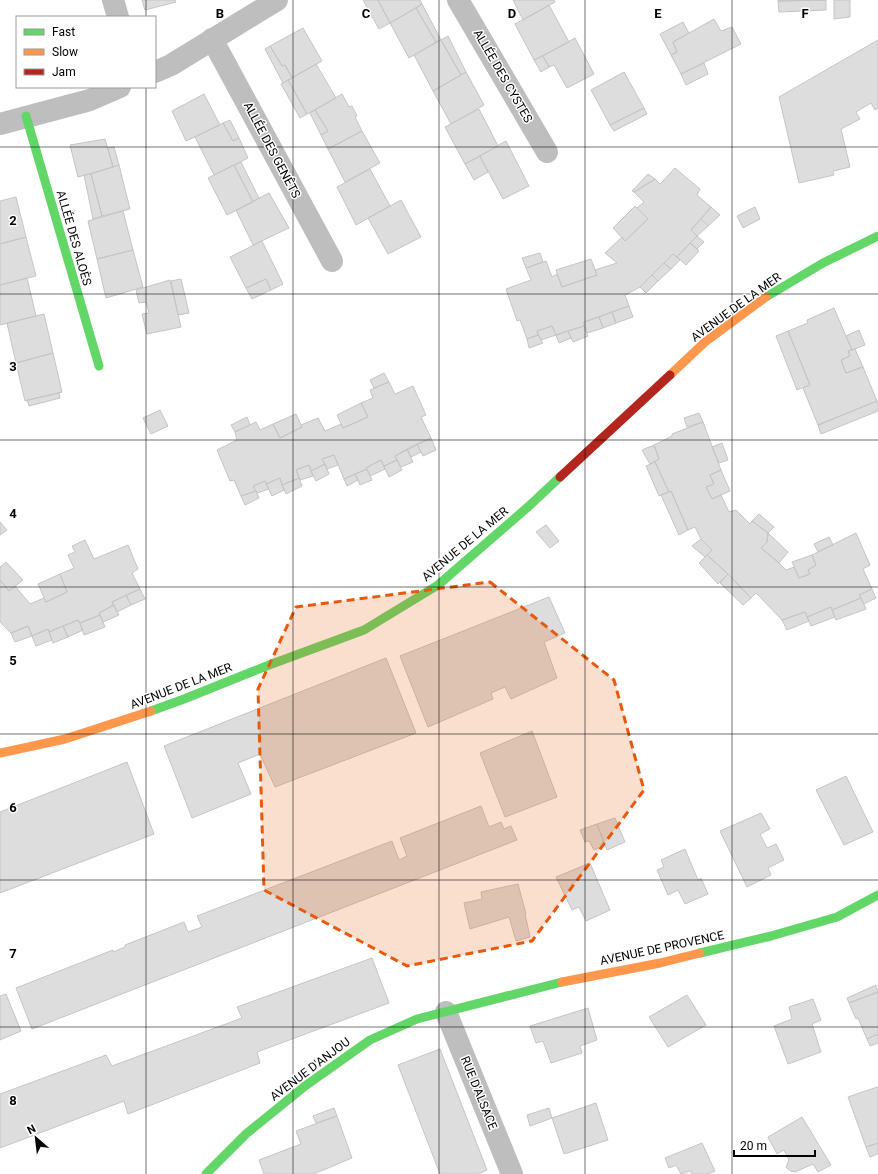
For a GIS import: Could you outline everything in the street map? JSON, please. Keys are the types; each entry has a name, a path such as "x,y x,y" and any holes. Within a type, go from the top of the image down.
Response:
{"street":[{"path":"113,0 118,16"},
{"path":"156,72 171,65 277,0"},
{"name":"ALLÉE DES CYSTES","path":"458,0 547,152"},
{"name":"ALLÉE DES GENÊTS","path":"212,39 332,261"},
{"path":"0,124 90,100 118,88"},
{"name":"ALLÉE DES ALOÈS","path":"26,116 99,366"},
{"name":"AVENUE DE LA MER","path":"0,753 65,740 122,721 184,699 269,665 364,630 438,585 529,506 705,342 769,294 823,263 878,236"},
{"name":"AVENUE DE PROVENCE","path":"446,1012 560,982 660,963 771,936 837,917 878,895"},
{"name":"AVENUE D'ANJOU","path":"206,1174 246,1134 305,1086 370,1040 417,1019 446,1012"},
{"name":"RUE D'ALSACE","path":"446,1012 512,1174"}],"highlighted area":[{"path":"490,582 614,680 644,790 532,941 407,966 264,890 258,689 296,607"}],"building":[{"path":"142,0 175,0 176,2 145,10"},
{"path":"363,0 378,0 390,23 379,29"},
{"path":"378,0 420,0 422,4 390,23"},
{"path":"513,0 554,0 555,2 523,20"},
{"path":"778,0 826,0 778,1"},
{"path":"826,0 826,10 779,12 778,1"},
{"path":"834,0 850,0 850,17 834,19"},
{"path":"422,4 441,40 436,42 416,8"},
{"path":"549,5 569,42 534,60 515,24"},
{"path":"416,8 436,42 409,58 390,23"},
{"path":"714,19 721,31 732,27 741,44 681,74 671,55 677,52 673,42"},
{"path":"683,22 689,33 673,42 677,52 671,55 660,34"},
{"path":"303,28 322,61 292,78 285,65 282,66 270,46"},
{"path":"448,36 466,72 461,75 441,40"},
{"path":"575,38 594,74 567,88 554,65 549,67 543,56"},
{"path":"441,40 461,75 433,91 414,55"},
{"path":"878,40 878,108 875,110 871,103 856,112 860,119 841,129 850,167 833,171 834,175 799,183 779,97"},
{"path":"270,46 282,66 285,65 292,78 283,83 265,49"},
{"path":"543,56 549,67 541,72 534,60"},
{"path":"704,63 708,74 686,85 681,74"},
{"path":"316,64 336,98 307,114 288,80"},
{"path":"466,72 484,105 451,124 433,91"},
{"path":"624,72 644,108 610,125 591,90"},
{"path":"288,80 307,114 300,118 281,84"},
{"path":"204,94 220,125 186,141 172,111"},
{"path":"342,94 349,107 352,106 357,116 355,117 362,131 328,149 321,135 328,131 315,110"},
{"path":"644,108 647,114 614,131 610,125"},
{"path":"479,109 498,146 465,164 445,127"},
{"path":"315,110 328,131 321,135 310,113"},
{"path":"230,120 239,138 233,141 223,123"},
{"path":"223,123 233,141 239,138 248,158 214,175 195,137"},
{"path":"362,131 380,163 345,182 328,149"},
{"path":"105,139 113,167 78,177 70,145"},
{"path":"506,141 529,186 503,199 480,156"},
{"path":"114,147 119,165 113,167 108,148"},
{"path":"480,156 488,172 474,180 465,164"},
{"path":"241,162 259,198 253,202 234,165"},
{"path":"119,165 130,209 102,216 91,174"},
{"path":"234,165 253,202 227,215 208,178"},
{"path":"675,168 700,189 697,195 711,207 691,230 697,236 677,257 673,254 640,287 625,295 629,306 584,322 584,326 556,335 552,326 537,331 538,335 527,339 520,320 517,321 506,289 531,280 526,268 546,261 552,277 557,274 562,287 597,275 595,270 617,263 605,253 622,237 625,241 648,219 637,208 644,202 634,192 655,179 660,184"},
{"path":"370,169 390,206 356,225 337,187"},
{"path":"91,174 102,216 93,219 84,175"},
{"path":"648,174 655,179 634,192 632,191"},
{"path":"269,193 289,228 253,245 236,210"},
{"path":"16,197 26,237 0,244 0,201"},
{"path":"401,200 421,237 388,254 368,218"},
{"path":"635,206 648,219 625,241 613,228"},
{"path":"711,207 720,215 708,226 701,219"},
{"path":"755,207 760,219 743,228 737,216"},
{"path":"123,211 133,250 97,259 88,221"},
{"path":"701,219 708,226 697,236 691,230"},
{"path":"697,236 704,242 697,249 690,243"},
{"path":"26,237 36,276 0,285 0,244"},
{"path":"262,241 283,284 271,290 266,279 246,288 230,257"},
{"path":"690,243 699,251 686,265 677,257"},
{"path":"133,250 143,287 106,298 97,259"},
{"path":"540,253 543,262 526,268 522,258"},
{"path":"673,254 680,260 671,269 664,263"},
{"path":"591,259 597,275 562,287 556,270"},
{"path":"664,263 671,269 658,281 652,275"},
{"path":"652,275 658,281 646,293 640,287"},
{"path":"27,278 36,316 0,325 0,285"},
{"path":"181,279 189,313 178,315 171,281"},
{"path":"266,279 271,290 252,299 246,288"},
{"path":"170,280 181,327 147,334 142,314 149,313 146,302 139,303 136,290"},
{"path":"629,306 633,317 616,323 612,312"},
{"path":"834,308 852,350 848,351 850,356 841,360 846,373 863,367 877,401 818,425 803,388 810,385 788,331 808,323 807,320"},
{"path":"612,312 616,323 603,328 599,317"},
{"path":"44,314 53,353 16,363 7,323"},
{"path":"599,317 603,328 587,333 584,322"},
{"path":"552,326 556,335 541,340 537,331"},
{"path":"584,326 588,336 573,342 568,331"},
{"path":"859,330 865,345 852,350 846,336"},
{"path":"568,331 571,338 559,343 556,335"},
{"path":"788,331 810,385 797,390 776,336"},
{"path":"538,335 543,343 529,348 527,339"},
{"path":"855,349 863,367 846,373 841,360 850,356 848,351"},
{"path":"53,353 62,392 25,401 16,363"},
{"path":"384,373 389,382 374,388 370,380"},
{"path":"389,382 395,394 413,386 426,415 421,417 431,438 395,456 397,460 384,466 381,460 366,468 367,469 344,479 334,455 322,459 325,464 311,471 309,465 296,470 299,478 282,485 280,478 266,484 265,481 253,486 256,491 241,496 234,480 230,481 217,450 237,440 235,432 256,422 260,430 273,424 280,438 302,427 301,425 318,418 325,431 341,424 343,428 368,417 361,403 373,398 370,390"},
{"path":"59,393 60,398 29,406 27,400"},
{"path":"877,401 878,411 821,434 818,425"},
{"path":"361,403 368,417 343,428 337,415"},
{"path":"160,410 168,426 151,434 143,418"},
{"path":"699,413 703,422 687,427 684,418"},
{"path":"296,414 302,427 280,438 273,424"},
{"path":"247,417 250,425 235,432 231,425"},
{"path":"703,422 721,470 710,475 714,484 706,487 712,499 721,495 729,512 736,510 750,524 752,521 768,533 767,542 761,548 786,570 794,567 799,578 810,574 808,570 816,565 812,555 856,533 870,565 863,569 872,589 859,595 861,598 832,610 831,607 807,617 805,612 782,620 756,593 751,598 707,555 712,550 701,539 695,527 688,530 671,491 669,492 655,462 659,459 654,445 672,436 672,434"},
{"path":"431,438 436,450 423,456 417,444"},
{"path":"722,443 728,460 719,463 712,447"},
{"path":"417,444 421,452 411,457 407,449"},
{"path":"654,445 659,459 650,464 642,450"},
{"path":"407,449 413,462 401,467 395,456"},
{"path":"334,455 338,465 327,469 322,459"},
{"path":"381,460 385,469 370,476 366,468"},
{"path":"397,460 402,470 389,477 384,466"},
{"path":"655,462 669,492 659,496 646,466"},
{"path":"325,464 329,474 316,481 311,471"},
{"path":"309,465 313,476 300,480 296,470"},
{"path":"367,469 372,480 360,485 355,474"},
{"path":"721,470 730,491 712,499 706,487 714,484 710,475"},
{"path":"355,474 358,480 347,486 344,479"},
{"path":"280,478 284,490 272,496 266,484"},
{"path":"299,478 302,486 286,494 282,485"},
{"path":"265,481 269,489 257,493 253,486"},
{"path":"256,491 259,498 245,505 241,496"},
{"path":"671,491 688,530 679,535 661,495"},
{"path":"759,514 774,527 768,533 752,521"},
{"path":"0,522 7,530 0,535"},
{"path":"546,525 559,541 550,548 536,532"},
{"path":"768,533 788,552 779,563 761,548 767,542"},
{"path":"829,537 833,545 818,552 814,544"},
{"path":"701,539 712,550 705,557 692,546"},
{"path":"85,540 94,559 128,545 138,569 132,573 140,589 112,602 114,605 99,613 100,615 80,623 78,620 49,632 48,629 32,636 28,626 11,633 0,622 0,580 9,591 15,586 30,604 44,598 46,602 67,592 60,574 74,568 68,555 75,552 72,546"},
{"path":"707,555 728,574 718,584 699,563"},
{"path":"812,555 816,565 808,570 810,574 799,578 792,562"},
{"path":"6,562 23,580 9,591 0,580 0,567"},
{"path":"60,574 67,592 46,602 38,584"},
{"path":"728,574 751,598 743,605 720,583"},
{"path":"140,589 145,599 131,605 126,595"},
{"path":"872,589 876,598 864,604 859,595"},
{"path":"126,595 131,605 117,612 112,602"},
{"path":"549,597 565,633 544,642 557,678 511,699 505,687 491,693 493,699 428,727 400,656"},
{"path":"861,598 866,609 836,620 832,610"},
{"path":"114,605 119,615 103,622 99,613"},
{"path":"831,607 835,617 811,626 807,617"},
{"path":"805,612 809,621 787,630 782,620"},
{"path":"100,615 105,627 84,635 80,623"},
{"path":"78,620 83,630 68,637 63,626"},
{"path":"28,626 32,636 15,642 11,633"},
{"path":"63,626 68,637 53,643 49,632"},
{"path":"48,629 52,640 36,646 32,636"},
{"path":"386,658 416,733 275,787 260,754 238,763 251,794 192,818 164,746"},
{"path":"532,731 557,797 505,817 480,753"},
{"path":"127,762 154,834 0,893 0,812"},
{"path":"846,776 873,832 844,845 816,790"},
{"path":"481,806 489,827 501,822 504,829 511,826 517,840 32,1029 16,988 113,950 113,952 125,947 125,945 184,922 188,932 202,927 197,916 392,841 399,860 407,856 400,838"},
{"path":"761,813 770,829 760,834 767,848 776,844 784,860 768,868 771,875 747,887 720,831"},
{"path":"615,818 625,842 607,850 597,824"},
{"path":"597,824 605,845 594,850 589,841 585,842 580,830"},
{"path":"685,849 698,880 701,878 708,894 685,904 678,890 668,895 657,870 664,867 661,860"},
{"path":"590,863 610,910 586,921 579,907 572,910 556,877"},
{"path":"518,884 530,937 516,941 509,917 470,929 464,903 482,899 481,892"},
{"path":"372,958 389,1003 257,1052 260,1063 128,1114 124,1101 0,1148 0,1094 106,1055 112,1066 242,1018 237,1007"},
{"path":"876,985 878,992 849,1003 847,998"},
{"path":"878,992 878,1034 867,1039 858,1018 856,1019 849,1003"},
{"path":"6,994 21,1031 0,1040 0,996"},
{"path":"687,995 706,1025 668,1047 649,1017"},
{"path":"813,999 821,1020 812,1024 821,1052 788,1064 774,1026 792,1019 789,1007"},
{"path":"588,1008 597,1040 580,1046 582,1053 551,1063 543,1041 536,1043 530,1026"},
{"path":"878,1034 878,1043 870,1046 867,1039"},
{"path":"440,1049 487,1170 478,1174 440,1174 398,1065"},
{"path":"877,1087 878,1143 866,1147 848,1097"},
{"path":"596,1103 608,1140 564,1154 552,1118"},
{"path":"334,1108 337,1116 316,1123 313,1116"},
{"path":"549,1108 552,1118 530,1126 527,1115"},
{"path":"337,1116 352,1158 314,1174 264,1174 259,1160 301,1144 296,1131"},
{"path":"802,1117 831,1165 818,1172 813,1164 795,1172 790,1171 786,1167 789,1160 784,1150 777,1154 768,1137"},
{"path":"702,1143 715,1171 708,1174 692,1174 691,1171 681,1174 676,1165 669,1168 665,1158"},
{"path":"878,1143 878,1154 870,1157 866,1147"}],"traffic: fast":[{"path":"26,116 99,366"},
{"path":"766,297 823,263 878,236"},
{"path":"151,711 364,630 438,585 560,477"},
{"path":"700,953 771,936 837,917 878,895"},
{"path":"206,1174 246,1134 305,1086 370,1040 417,1019 562,982"}],"traffic: slow":[{"path":"670,375 705,342 766,297"},
{"path":"0,753 65,739 151,711"},
{"path":"562,982 660,963 700,953"}],"traffic: jam":[{"path":"560,477 670,375"}]}
